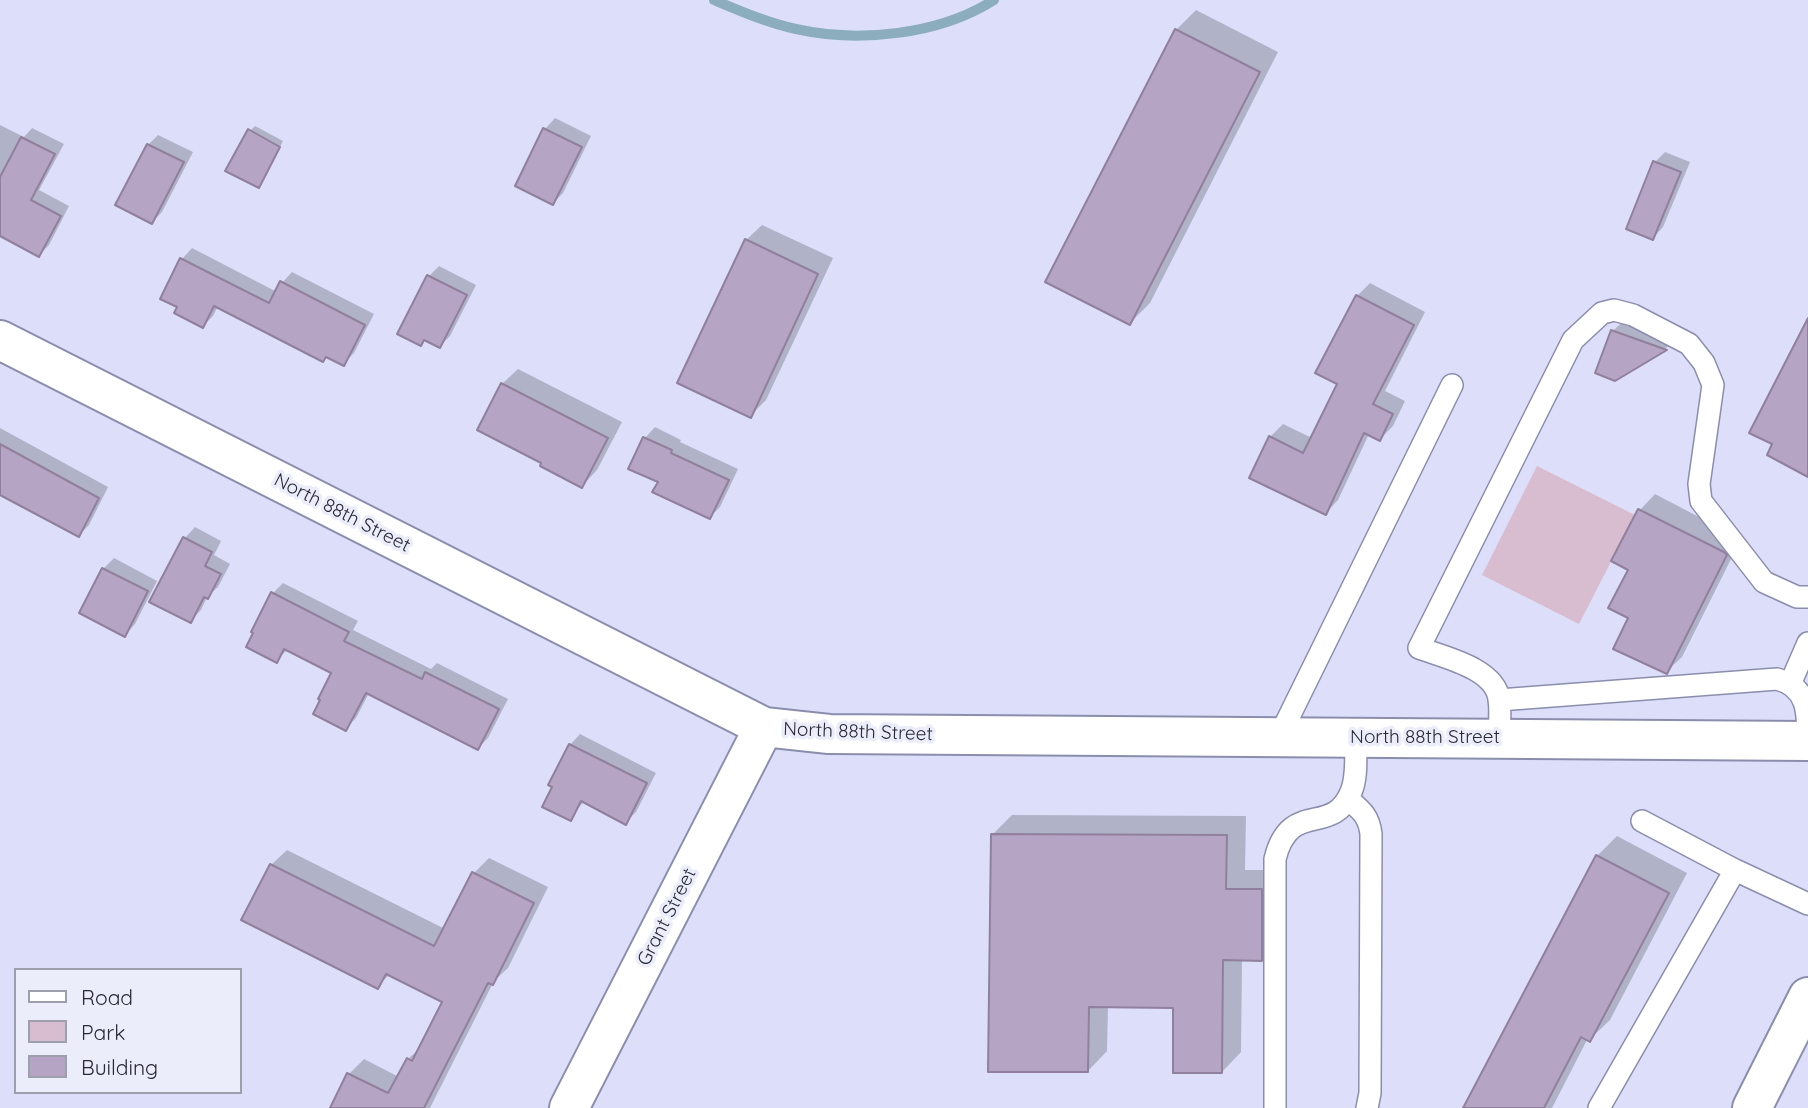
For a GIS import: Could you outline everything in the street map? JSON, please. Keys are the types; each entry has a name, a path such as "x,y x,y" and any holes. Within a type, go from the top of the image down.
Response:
{"street":[{"name":"North 88th Street","path":"0,340 764,727 829,734 1808,741"},
{"name":"Grant Street","path":"569,1108 764,727"},
{"path":"1752,1108 1808,997"}],"lane":[{"path":"1499,738 1499,700 1491,681 1472,668 1419,648 1573,340 1602,313 1614,310 1633,315 1689,344 1704,363 1713,385 1699,484 1701,500 1764,582 1797,597 1808,597"},
{"path":"1279,737 1452,385"},
{"path":"1791,682 1808,643"},
{"path":"1499,700 1777,679 1791,682 1801,692 1808,707 1808,741"},
{"path":"1275,1108 1274,879 1277,852 1292,826 1335,813 1343,807 1354,785 1356,737"},
{"path":"1348,799 1365,813 1370,822 1371,834 1370,1093 1367,1108"},
{"path":"1642,821 1735,870 1808,904"},
{"path":"1598,1108 1735,870"}],"green space":[{"path":"1537,466 1635,515 1579,624 1482,575"}],"building":[{"path":"1175,29 1260,72 1130,325 1045,282"},
{"path":"543,128 582,147 553,205 515,186"},
{"path":"248,129 280,147 259,188 225,171"},
{"path":"21,137 55,154 31,200 61,216 39,257 0,236 0,177"},
{"path":"147,144 184,162 152,224 115,205"},
{"path":"1653,161 1681,172 1653,240 1626,229"},
{"path":"745,239 818,274 751,418 677,383"},
{"path":"180,258 269,303 280,281 365,325 344,366 326,357 323,362 214,306 203,328 174,313 177,307 160,299"},
{"path":"427,275 467,295 440,348 424,340 421,346 397,334"},
{"path":"1356,295 1414,325 1373,404 1393,414 1380,441 1364,433 1326,515 1249,478 1269,436 1303,453 1337,384 1315,373"},
{"path":"1808,318 1808,477 1767,455 1772,444 1749,433"},
{"path":"1611,330 1667,350 1615,381 1595,373"},
{"path":"501,383 608,438 582,488 477,430"},
{"path":"643,437 729,480 710,519 652,492 658,482 628,469"},
{"path":"0,444 99,498 79,537 0,495"},
{"path":"1638,509 1727,555 1667,674 1613,649 1628,618 1608,608 1628,570 1611,561"},
{"path":"183,537 212,552 205,566 221,574 208,599 204,597 191,623 149,602"},
{"path":"102,568 148,591 125,637 79,613"},
{"path":"271,592 349,632 344,641 422,679 425,672 499,709 478,750 366,693 346,731 313,714 331,673 284,649 277,663 246,647"},
{"path":"569,744 647,783 626,825 581,801 571,821 542,807 552,787 548,785"},
{"path":"991,834 1227,835 1226,889 1262,889 1262,961 1223,960 1222,1073 1173,1073 1173,1008 1089,1007 1088,1072 988,1072"},
{"path":"1596,855 1669,893 1590,1042 1581,1037 1544,1108 1463,1108"},
{"path":"270,864 434,946 472,872 534,903 493,985 488,983 424,1108 330,1108 347,1073 388,1093 407,1058 412,1061 442,1002 386,974 378,989 241,920"}],"waterway":[{"path":"714,0 786,26 846,35 898,33 924,28 972,12 994,0"}]}
